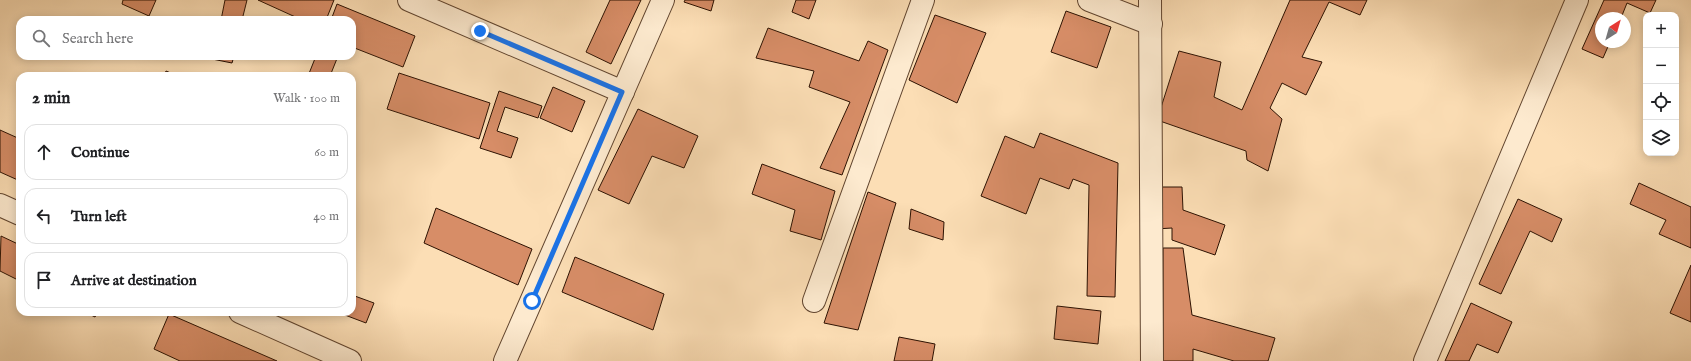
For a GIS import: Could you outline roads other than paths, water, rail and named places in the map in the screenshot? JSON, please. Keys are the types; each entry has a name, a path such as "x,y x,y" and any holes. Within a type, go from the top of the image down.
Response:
{"street":[{"path":"409,0 622,92"},
{"path":"505,361 662,0"},
{"path":"814,301 923,0"},
{"path":"1089,0 1150,24"},
{"path":"1150,0 1152,361"},
{"path":"1425,361 1577,0"},
{"path":"0,205 16,212"},
{"path":"249,316 350,361"}]}
